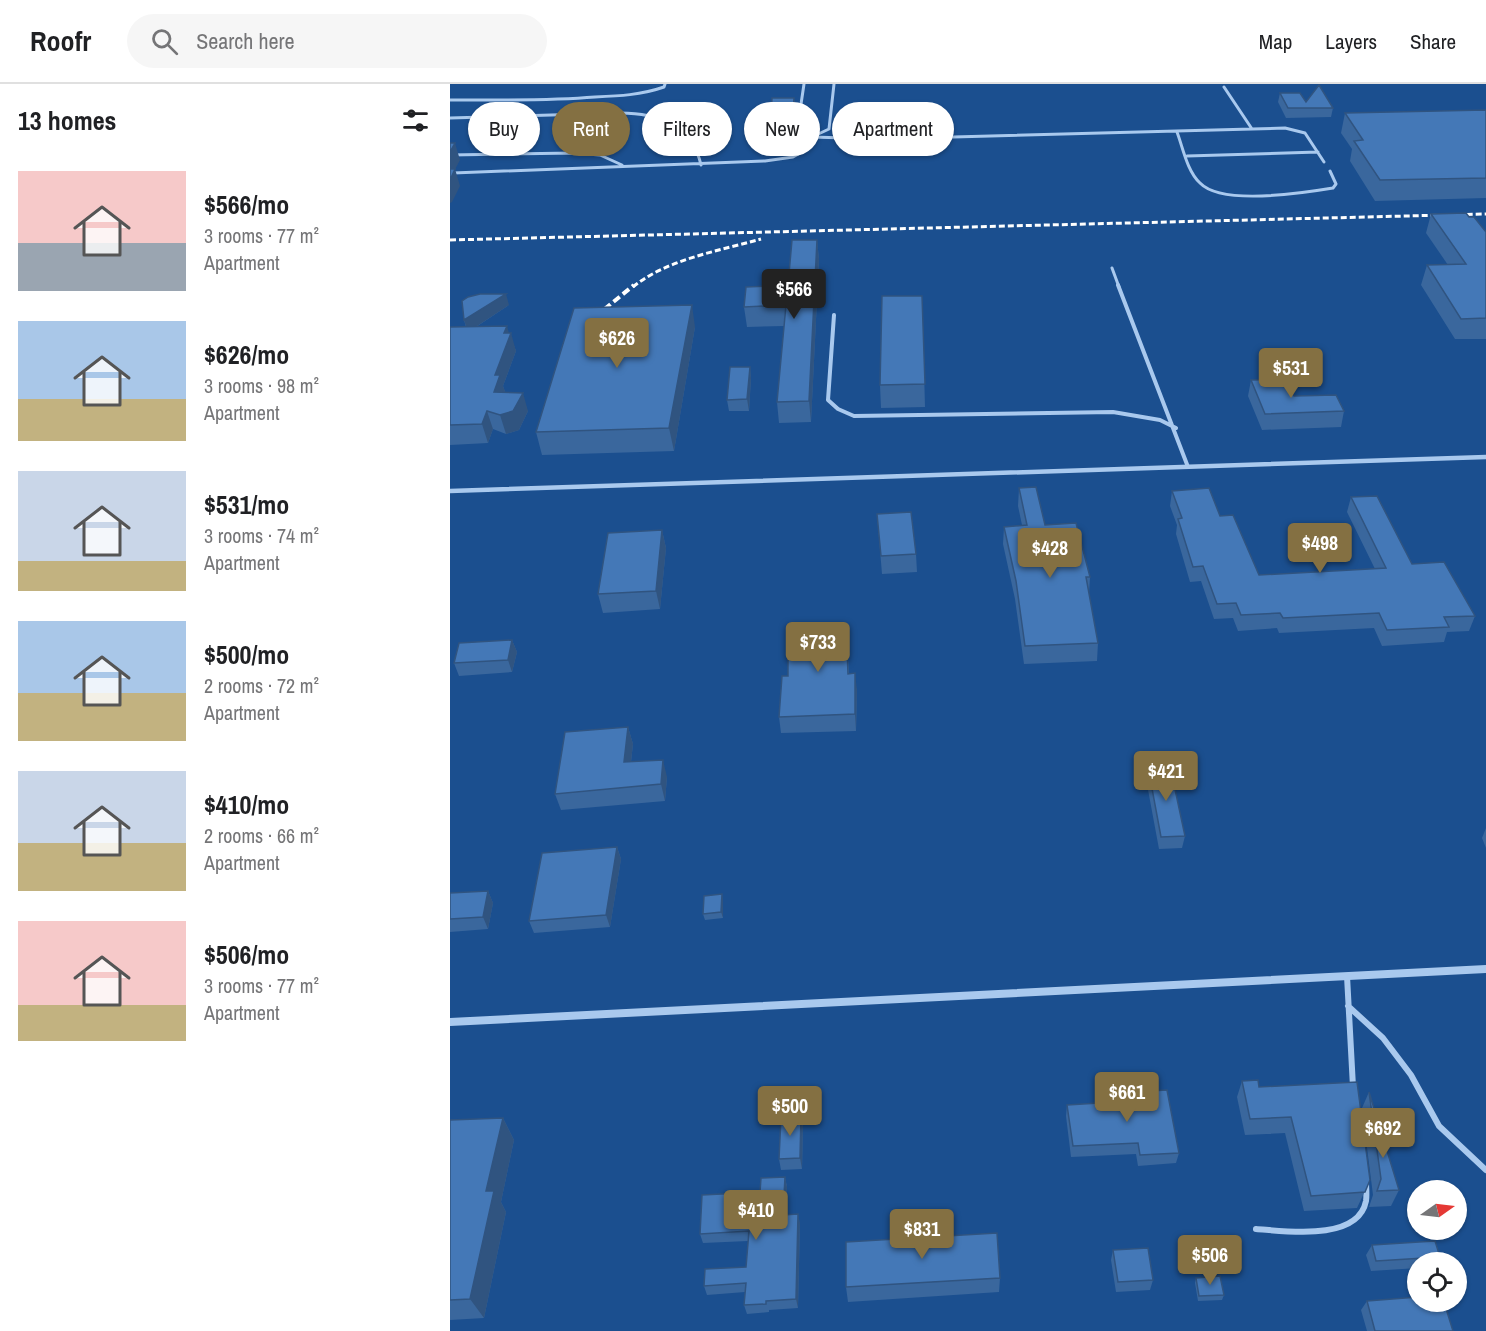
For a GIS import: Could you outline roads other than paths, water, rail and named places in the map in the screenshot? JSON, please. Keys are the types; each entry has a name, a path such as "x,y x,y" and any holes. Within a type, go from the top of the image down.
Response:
{"street":[{"path":"450,491 1486,457"},
{"path":"450,1022 1486,969"}],"lane":[{"path":"450,100 583,99 634,95 655,91 664,87 665,84"},
{"path":"801,102 804,84"},
{"path":"820,133 829,129 834,84"},
{"path":"1224,87 1252,129"},
{"path":"450,118 623,114 655,116 674,125 686,135 699,153 701,165"},
{"path":"820,137 879,139 1285,128 1305,133 1324,162"},
{"path":"1177,132 1200,184 1208,191 1226,194 1256,194 1333,188 1336,184 1330,171"},
{"path":"450,155 573,153 600,155 626,167"},
{"path":"1187,156 1317,153"},
{"path":"453,173 701,165 765,161 795,156"},
{"path":"1112,268 1135,333 1176,428 1188,467"},
{"path":"834,315 828,400 838,409 854,416 1113,412 1160,420 1176,428"},
{"path":"1347,976 1355,1098"},
{"path":"1348,1006 1383,1038 1411,1075 1439,1126 1486,1170"},
{"path":"1256,1229 1300,1232 1339,1228 1359,1217 1368,1196 1365,1176"}],"railway":[{"path":"450,240 1486,214"},
{"path":"633,287 661,269 711,252 761,239"},
{"path":"595,317 634,285"}]}
